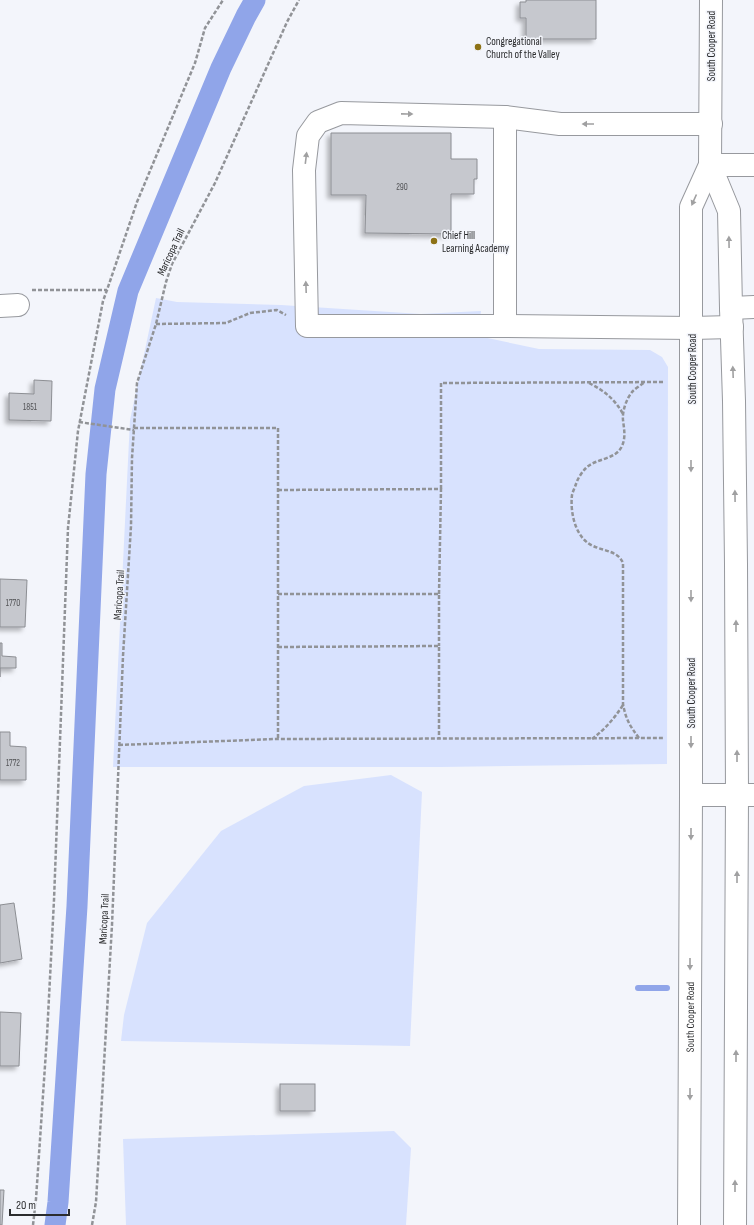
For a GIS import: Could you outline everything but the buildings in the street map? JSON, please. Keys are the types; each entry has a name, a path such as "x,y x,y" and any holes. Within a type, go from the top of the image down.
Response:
{"main road":[{"name":"South Cooper Road","path":"689,1225 692,328 691,207 710,165 711,0"},
{"path":"711,124 560,124 505,117 341,113 318,122 308,136 304,170 307,326 692,328 731,317 754,308"},
{"path":"505,117 505,326"},
{"name":"South Cooper Road","path":"710,165 729,211 734,401 736,564 745,795 735,1225"},
{"path":"710,165 754,165"},
{"path":"691,795 745,795"}],"path":[{"path":"33,1225 48,1028 68,528 79,422 103,301 137,202 195,63 205,28 223,0"},
{"name":"Maricopa Trail","path":"92,1225 96,1202 112,925 123,656 132,526 132,458 137,383 156,324 172,264 215,183 287,22 299,0"},
{"path":"9,305 32,290 107,290"},
{"path":"156,324 226,323 250,313 277,310 307,326"},
{"path":"586,382 599,388 619,406 623,414 625,438 621,449 613,455 586,467 577,480 572,494 572,516 584,540 592,546 616,554 621,558 623,563 623,704 625,716 639,738"},
{"path":"623,414 630,394 645,382"},
{"path":"439,739 441,383 665,382"},
{"path":"79,422 134,429 278,428 278,739"},
{"path":"278,490 441,489"},
{"path":"278,594 439,594"},
{"path":"278,646 439,646"},
{"path":"592,739 602,732 610,723 623,704"},
{"path":"119,746 278,739 664,738"}],"shaded area":[{"path":"156,298 177,302 281,305 421,314 481,311 478,336 539,349 650,350 662,357 668,367 667,764 441,767 113,767 130,420"},
{"path":"391,775 422,792 410,1046 121,1041 124,1015 147,923 221,831 304,786"},
{"path":"394,1131 411,1148 406,1225 126,1225 123,1139"}],"waterway":[{"path":"55,1225 58,1202 77,906 96,474 105,389 128,291 221,68 255,0"},
{"path":"638,988 667,988"}],"place":[{"name":"Congregational Church of the Valley","path":"478,47"},
{"name":"Chief Hill Learning Academy","path":"434,241"}]}
